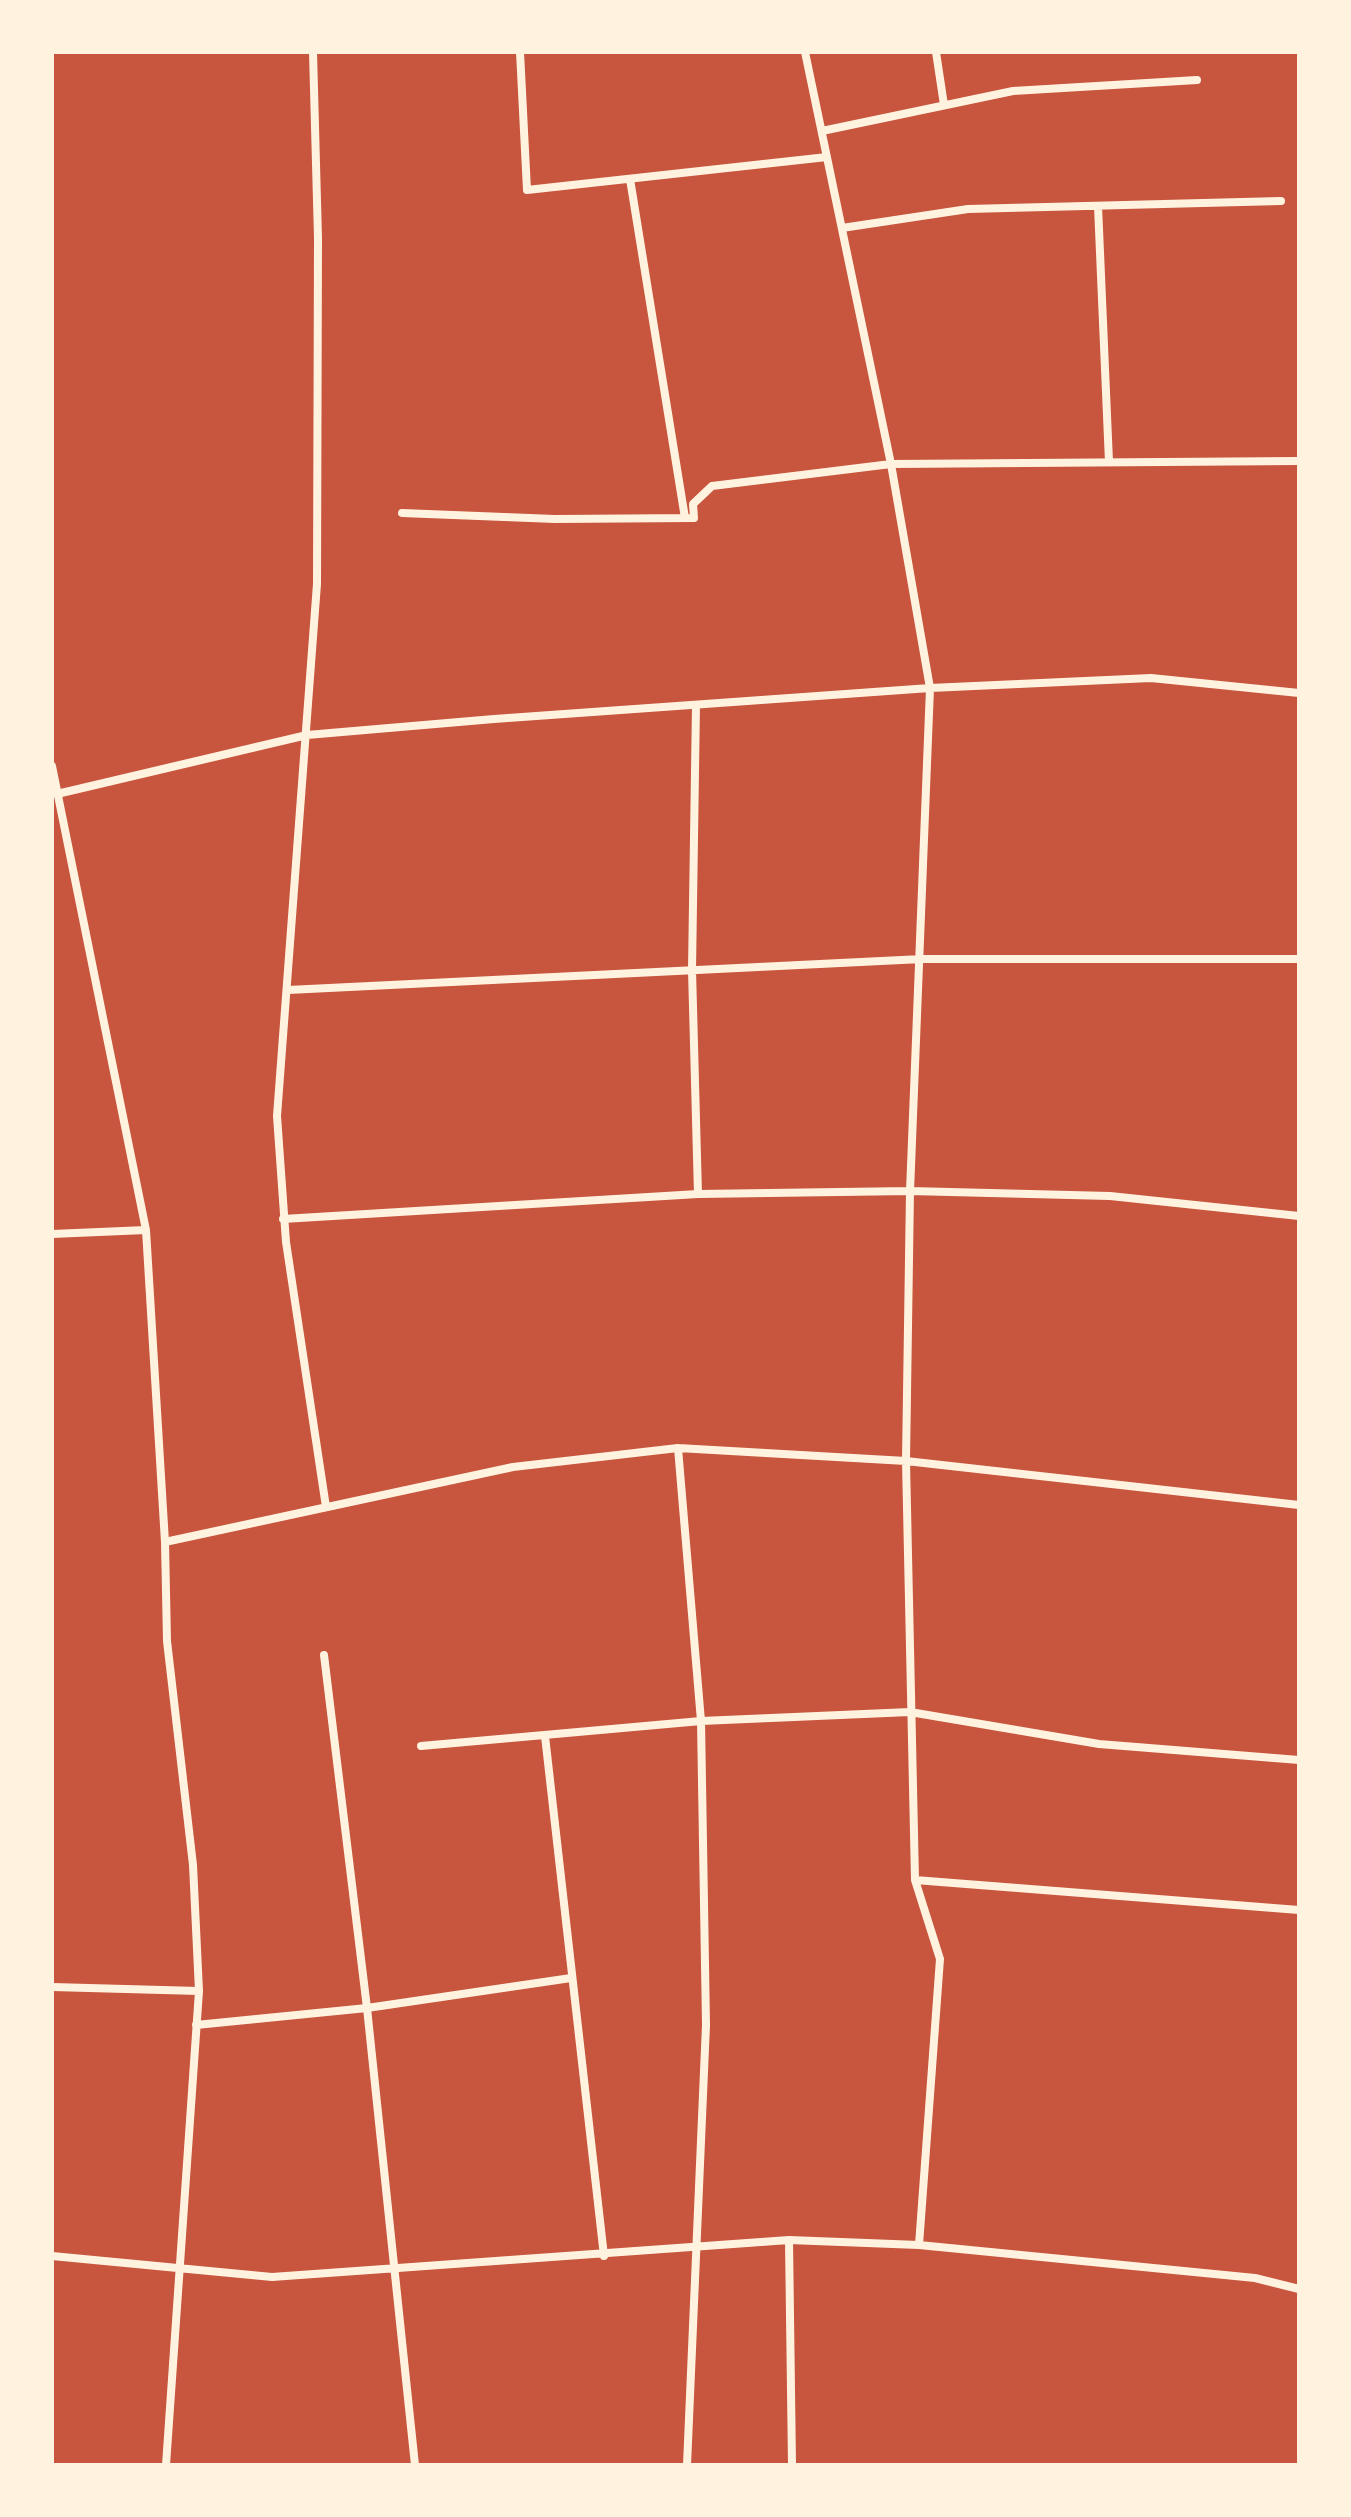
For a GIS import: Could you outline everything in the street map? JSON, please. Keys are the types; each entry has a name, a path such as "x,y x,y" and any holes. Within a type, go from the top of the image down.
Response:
{"street":[{"path":"313,52 318,238 317,584 277,1116 283,1219 326,1507"},
{"path":"520,52 527,190 827,157"},
{"path":"805,52 891,464 930,688 922,959 910,1191 906,1461 915,1880 940,1959 919,2245"},
{"path":"936,52 944,105"},
{"path":"822,131 1013,91 1197,80"},
{"path":"630,179 685,518"},
{"path":"842,228 968,209 1281,201"},
{"path":"1098,206 1109,462"},
{"path":"402,513 555,519 694,518 693,504 712,486 891,464 1299,461"},
{"path":"57,794 307,735 930,688 1151,678 1299,693"},
{"path":"696,705 692,970 698,1194"},
{"path":"52,766 146,1230 165,1542 167,1641 193,1865 199,1991 166,2465"},
{"path":"288,990 922,959 1299,959"},
{"path":"283,1219 698,1194 910,1191 1110,1196 1299,1216"},
{"path":"52,1234 146,1230"},
{"path":"165,1542 513,1467 678,1448 906,1461 1299,1505"},
{"path":"678,1448 701,1721 706,2025 687,2465"},
{"path":"324,1655 367,2008 415,2465"},
{"path":"421,1746 701,1721 910,1712 1099,1744 1299,1760"},
{"path":"545,1736 604,2256"},
{"path":"915,1880 1299,1910"},
{"path":"196,2025 367,2008 571,1978"},
{"path":"52,1987 199,1991"},
{"path":"789,2240 792,2465"},
{"path":"52,2256 272,2277 604,2256 789,2240 919,2245 1255,2278 1299,2289"}]}
